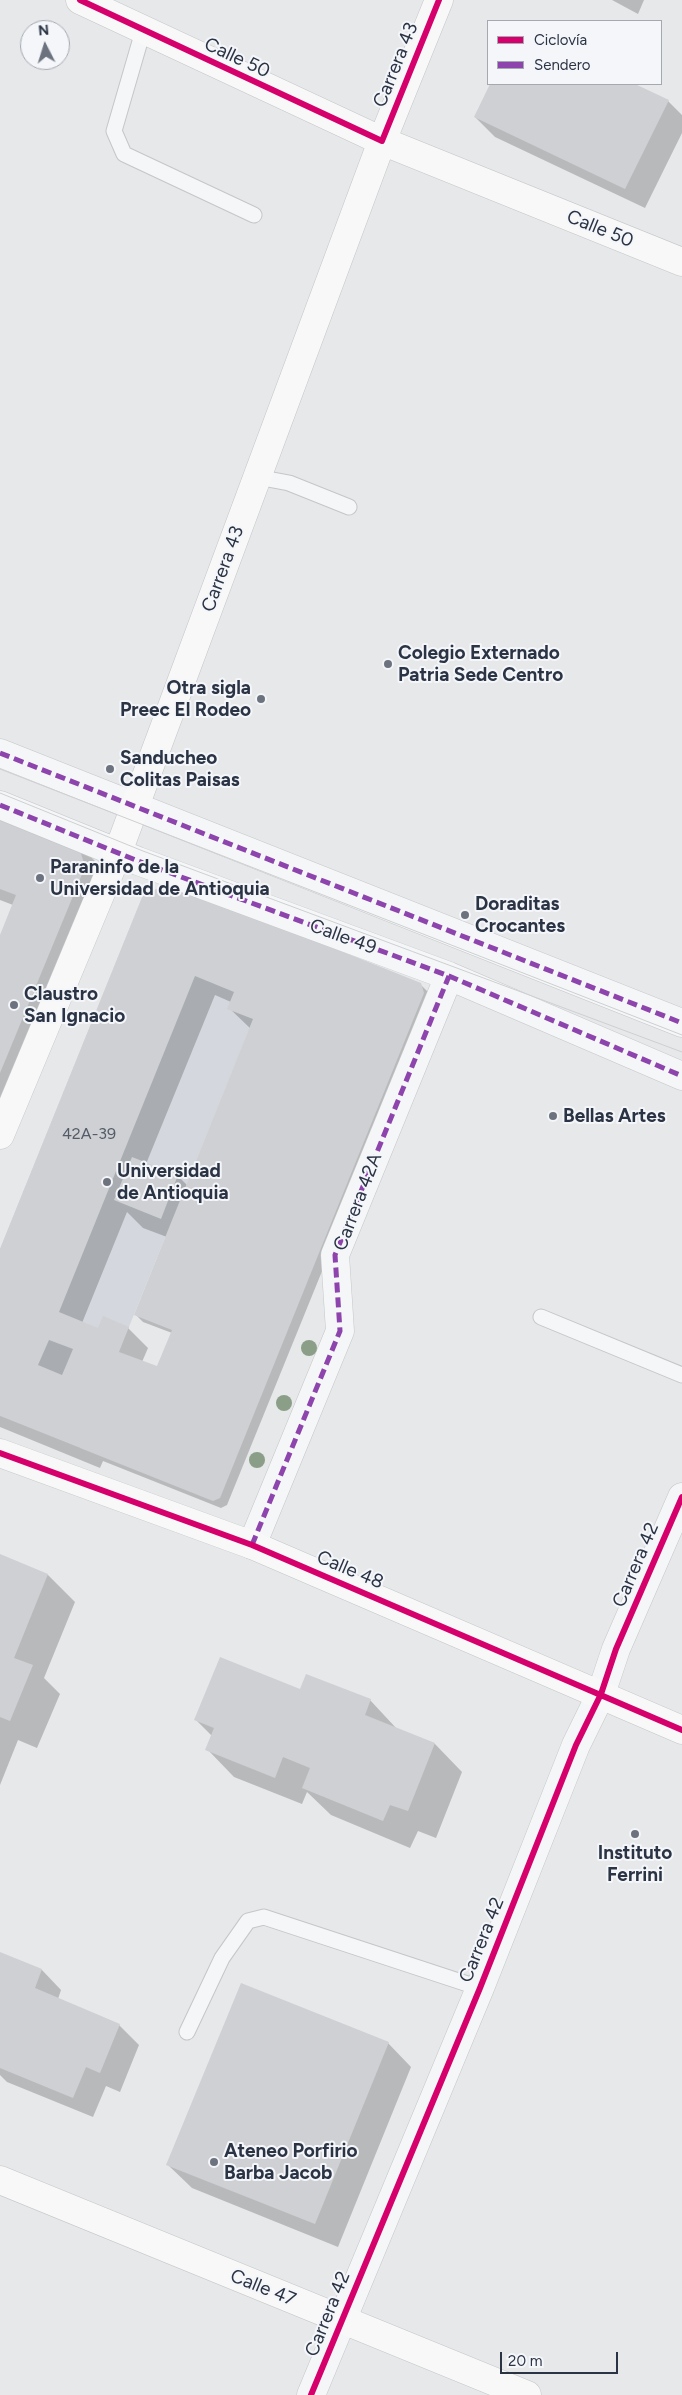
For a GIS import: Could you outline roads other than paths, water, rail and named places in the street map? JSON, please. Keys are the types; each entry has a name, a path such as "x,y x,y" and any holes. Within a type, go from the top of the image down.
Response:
{"street":[{"name":"Calle 50","path":"80,0 382,141 682,262"},
{"name":"Carrera 43","path":"0,1135 118,852 382,141 439,0"},
{"path":"0,753 682,1023"},
{"name":"Calle 49","path":"0,805 118,852 449,976 682,1076"},
{"name":"Carrera 42A","path":"252,1545 340,1331 335,1255 449,976"},
{"name":"Calle 48","path":"0,1453 252,1545 682,1730"},
{"name":"Carrera 42","path":"311,2395 480,1988 576,1745 601,1694 616,1649 682,1497"},
{"name":"Calle 47","path":"0,2180 527,2395"}],"lane":[{"path":"144,31 114,131 124,154 254,215"},
{"path":"258,477 289,483 350,506"},
{"path":"541,1317 682,1376"},
{"path":"187,2032 222,1958 248,1921 264,1917 480,1988"}],"tram line":[{"path":"0,769 682,1035"},
{"path":"0,793 143,851 682,1052"}],"place":[{"name":"Colegio Externado Patria Sede Centro","path":"388,664"},
{"name":"Otra sigla Preec El Rodeo","path":"261,699"},
{"name":"Sanducheo Colitas Paisas","path":"110,769"},
{"name":"Paraninfo de la Universidad de Antioquia","path":"40,878"},
{"name":"Doraditas Crocantes","path":"465,915"},
{"name":"Claustro San Ignacio","path":"14,1005"},
{"name":"Bellas Artes","path":"553,1116"},
{"name":"Universidad de Antioquia","path":"107,1182"},
{"name":"Instituto Ferrini","path":"635,1834"},
{"name":"Ateneo Porfirio Barba Jacob","path":"214,2162"}]}
